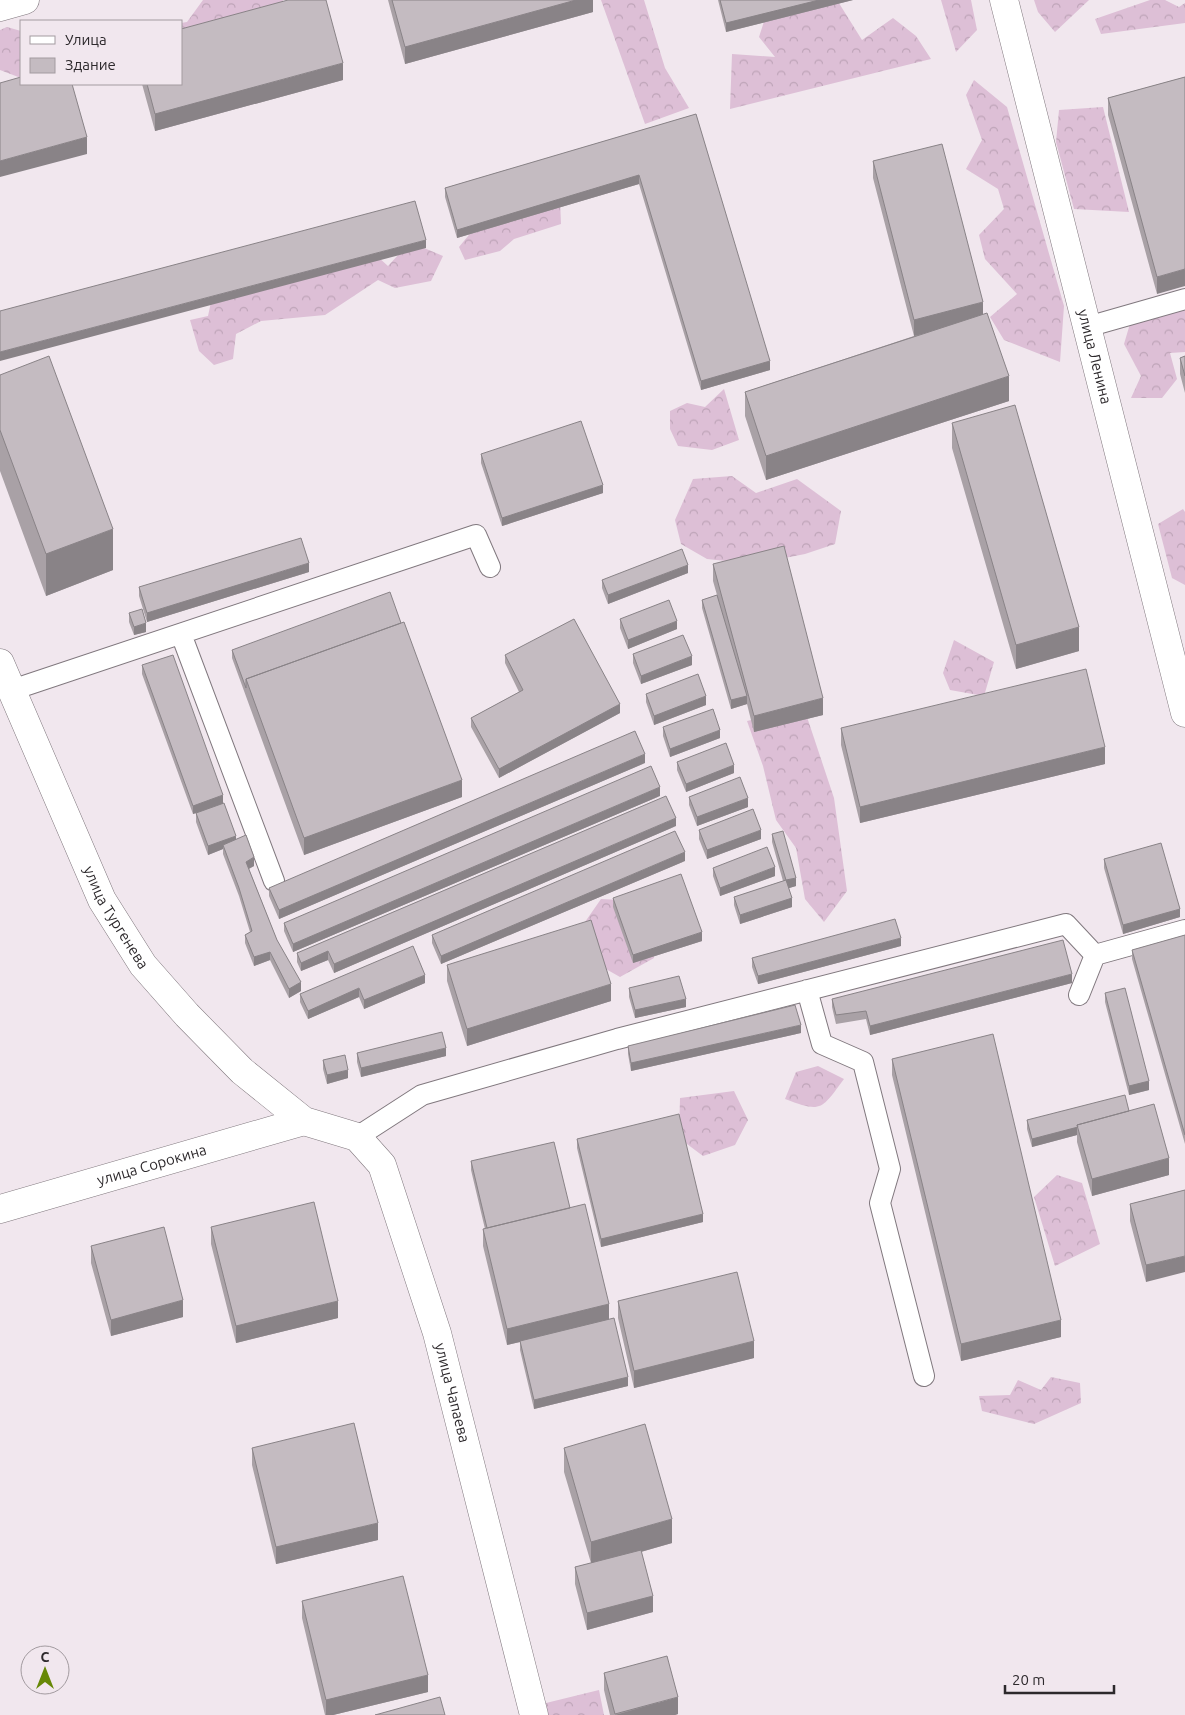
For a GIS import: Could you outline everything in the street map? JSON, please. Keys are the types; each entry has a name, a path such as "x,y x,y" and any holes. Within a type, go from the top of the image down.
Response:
{"street":[{"path":"0,7 25,0"},
{"name":"улица Ленина","path":"1004,0 1087,327 1179,662 1185,713"},
{"name":"улица Тургенева","path":"0,663 91,853 102,900 143,965 187,1015 242,1071 304,1121"},
{"path":"304,1121 357,1137"},
{"name":"улица Сорокина","path":"0,1210 304,1121"},
{"name":"улица Чапаева","path":"357,1137 382,1165 437,1333 534,1715"}],"lane":[{"path":"1087,327 1185,299"},
{"path":"12,690 476,535 490,567"},
{"path":"181,634 274,881"},
{"path":"357,1137 422,1095 617,1039 1066,924 1095,955"},
{"path":"1095,955 1185,930"},
{"path":"1079,995 1095,955"},
{"path":"807,990 822,1044 864,1062 890,1169 880,1203 924,1376"}],"green space":[{"path":"203,0 283,0 283,10 182,36 182,23 187,22"},
{"path":"601,0 644,0 665,68 689,108 645,124"},
{"path":"837,0 862,40 893,18 916,36 931,59 730,109 732,54 775,57 759,37 768,9"},
{"path":"941,0 971,0 977,30 956,52"},
{"path":"1034,0 1089,0 1055,32 1038,12"},
{"path":"1150,0 1165,0 1179,7 1185,3 1185,23 1101,34 1095,19"},
{"path":"7,27 20,31 20,78 0,70 0,30"},
{"path":"974,80 1007,107 1064,306 1060,362 1004,340 990,317 1017,294 985,259 979,235 1004,209 998,189 966,169 982,140 966,95"},
{"path":"1103,107 1129,212 1074,209 1056,142 1059,110"},
{"path":"560,200 561,224 514,239 500,251 465,260 459,247 473,230"},
{"path":"410,242 443,256 431,281 395,288 378,280 325,315 261,321 236,334 233,359 214,365 199,351 190,320 208,316 215,283 368,248 388,266"},
{"path":"1185,292 1185,352 1170,353 1177,379 1162,398 1131,398 1141,376 1124,344 1132,317"},
{"path":"724,389 739,440 712,450 678,446 670,429 670,411 687,403 705,407"},
{"path":"732,476 756,493 797,479 841,511 835,544 805,554 754,564 707,559 681,544 675,520 693,479"},
{"path":"1183,509 1185,512 1185,585 1172,578 1158,524"},
{"path":"954,640 994,662 984,696 950,690 943,673"},
{"path":"804,708 834,798 847,891 824,922 805,899 796,848 776,820 763,766 747,721"},
{"path":"601,899 642,901 655,918 654,958 620,977 590,960 578,932"},
{"path":"818,1066 844,1079 825,1103 814,1107 785,1099 796,1072"},
{"path":"734,1091 748,1120 735,1145 703,1156 679,1138 680,1098"},
{"path":"1057,1175 1082,1183 1100,1244 1055,1266 1034,1197"},
{"path":"1051,1377 1080,1383 1081,1403 1034,1424 982,1411 979,1396 1010,1395 1018,1380 1041,1390"},
{"path":"599,1690 604,1715 548,1715 546,1703"}],"building":[{"path":"288,0 326,0 343,63 155,114 147,85 182,85 182,29"},
{"path":"392,0 576,0 405,47"},
{"path":"720,0 819,0 726,23"},
{"path":"20,77 20,85 72,85 87,137 0,161 0,83"},
{"path":"1185,77 1185,269 1157,277 1108,98"},
{"path":"696,114 770,361 701,381 639,175 457,230 445,188"},
{"path":"942,144 983,302 914,320 873,161"},
{"path":"415,201 426,240 0,352 0,311"},
{"path":"987,313 1009,376 766,456 745,392"},
{"path":"49,356 113,529 46,554 0,430 0,375"},
{"path":"1185,356 1185,376 1180,358"},
{"path":"1015,405 1079,627 1016,645 952,423"},
{"path":"581,421 603,485 502,518 481,454"},
{"path":"301,538 309,563 147,613 139,587"},
{"path":"784,546 823,698 754,716 713,564"},
{"path":"682,549 688,565 608,595 602,580"},
{"path":"390,592 401,623 246,679 246,688 232,650"},
{"path":"717,595 747,696 731,700 702,600"},
{"path":"669,600 677,621 628,640 620,619"},
{"path":"142,609 146,623 134,627 129,613"},
{"path":"574,619 620,704 499,769 471,718 523,690 505,655"},
{"path":"404,622 462,780 304,838 246,679"},
{"path":"683,635 692,656 641,676 633,654"},
{"path":"173,655 223,795 193,806 142,665"},
{"path":"1086,669 1105,747 860,807 841,728"},
{"path":"698,674 706,696 654,716 646,694"},
{"path":"713,709 720,730 670,749 663,727"},
{"path":"635,731 645,754 279,910 269,888"},
{"path":"726,743 734,765 686,784 677,762"},
{"path":"651,766 660,787 293,944 284,923"},
{"path":"740,777 748,798 697,817 689,797"},
{"path":"666,796 676,818 334,964 328,951 301,963 297,953"},
{"path":"224,803 236,836 208,846 196,813"},
{"path":"753,809 761,830 707,850 699,830"},
{"path":"675,831 685,852 441,956 432,935"},
{"path":"783,831 796,878 786,880 772,834"},
{"path":"246,835 254,857 246,862 277,940 301,982 289,989 270,952 254,957 245,935 252,931 223,845"},
{"path":"1161,843 1180,909 1123,925 1104,859"},
{"path":"767,847 775,867 720,888 713,868"},
{"path":"681,874 702,932 633,955 613,898"},
{"path":"786,880 792,898 740,915 734,897"},
{"path":"895,919 901,938 758,976 752,958"},
{"path":"591,920 611,984 467,1029 447,965"},
{"path":"1185,935 1185,1135 1132,950"},
{"path":"1063,940 1072,974 870,1026 866,1011 836,1015 832,999"},
{"path":"413,946 425,975 364,1000 359,988 308,1011 300,994"},
{"path":"679,976 686,999 635,1010 629,988"},
{"path":"1125,988 1149,1081 1129,1086 1105,993"},
{"path":"795,1005 801,1025 631,1063 628,1046"},
{"path":"442,1032 446,1048 361,1068 357,1053"},
{"path":"993,1034 1061,1320 961,1344 892,1059"},
{"path":"345,1055 348,1070 327,1075 323,1060"},
{"path":"1125,1095 1129,1111 1032,1139 1027,1120"},
{"path":"1154,1104 1169,1158 1092,1179 1077,1125"},
{"path":"679,1114 703,1214 601,1239 577,1139"},
{"path":"554,1142 570,1208 487,1228 471,1161"},
{"path":"1185,1190 1185,1256 1146,1265 1130,1204"},
{"path":"314,1202 338,1301 236,1326 211,1227"},
{"path":"585,1204 609,1304 507,1329 483,1229"},
{"path":"164,1227 183,1300 111,1320 91,1246"},
{"path":"737,1272 754,1341 634,1371 618,1301"},
{"path":"614,1318 628,1377 534,1400 520,1341"},
{"path":"354,1423 378,1523 276,1547 252,1448"},
{"path":"645,1424 672,1519 591,1542 564,1448"},
{"path":"641,1550 653,1596 587,1613 575,1567"},
{"path":"403,1576 428,1675 326,1700 302,1601"},
{"path":"667,1656 678,1697 615,1714 604,1673"},
{"path":"440,1697 445,1715 375,1715"}]}
